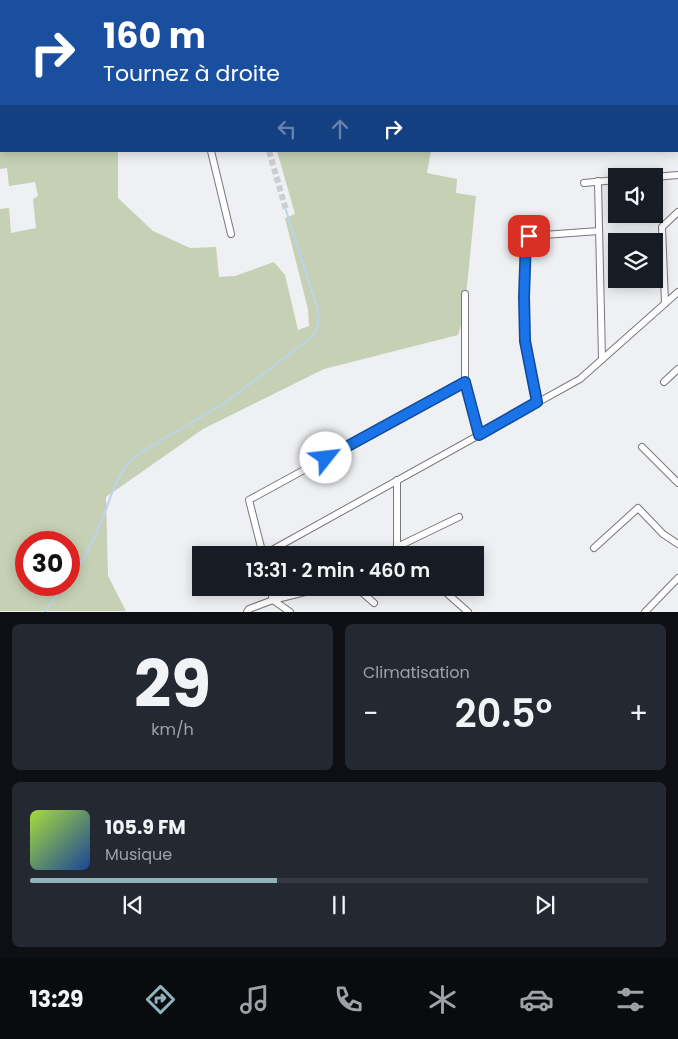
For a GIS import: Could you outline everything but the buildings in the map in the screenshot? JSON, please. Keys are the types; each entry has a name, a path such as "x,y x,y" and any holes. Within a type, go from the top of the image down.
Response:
{"street":[{"path":"211,152 231,234"},
{"path":"663,176 678,175"},
{"path":"584,183 608,180"},
{"path":"598,181 602,360"},
{"path":"665,303 662,227 678,212"},
{"path":"537,402 525,341 526,238 529,236 600,231"},
{"path":"465,382 249,500 263,555 580,379 678,292"},
{"path":"465,294 465,382 479,435"},
{"path":"664,382 678,369"},
{"path":"642,447 678,483"},
{"path":"397,480 397,546"},
{"path":"594,548 638,508 663,534 678,544"},
{"path":"399,546 459,517"},
{"path":"645,612 678,578"},
{"path":"273,596 274,600 290,612"},
{"path":"247,612 249,609 290,596"},
{"path":"366,596 374,603"},
{"path":"450,596 468,612"}],"green space":[{"path":"0,152 118,152 118,198 153,231 190,248 216,247 219,277 235,276 274,262 285,275 298,330 309,326 308,309 285,218 295,214 277,152 431,152 427,173 457,179 456,193 476,196 464,316 458,335 324,369 203,429 106,497 108,576 126,611 0,611 0,209 9,208 11,233 36,228 33,199 38,196 35,182 9,186 7,168 0,169"}],"waterway":[{"path":"80,563 103,518 116,483 131,460 138,454 225,403 313,336 317,329 318,312 286,210"},
{"path":"45,612 56,596"}],"tunnel":[{"path":"269,152 286,210"}],"route":[{"path":"326,458 465,382 479,435 537,402 525,341 526,238 529,236"}]}
